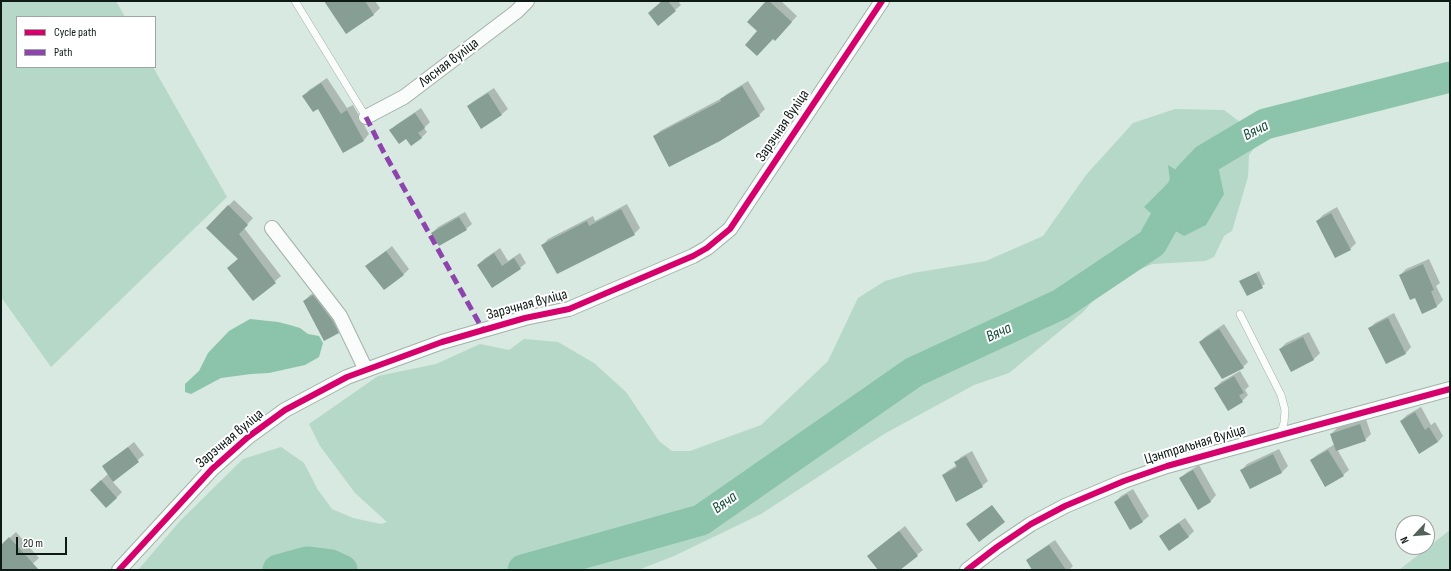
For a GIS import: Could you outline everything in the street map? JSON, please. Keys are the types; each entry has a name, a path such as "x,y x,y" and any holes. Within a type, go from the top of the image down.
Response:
{"street":[{"name":"Лясная вуліца","path":"366,117 404,97 516,12 528,1"},
{"name":"Зарэчная вуліца","path":"119,570 212,469 248,437 285,410 347,377 442,342 525,318 569,309 693,256 707,248 730,229 882,1"},
{"path":"272,228 340,316 366,370"},
{"name":"Цэнтральная вуліца","path":"967,570 1031,524 1094,492 1168,466 1280,434 1450,389"}],"lane":[{"path":"295,1 366,117"},
{"path":"1240,314 1281,395 1285,410 1284,423 1280,434"}],"shaded area":[{"path":"1,1 116,1 124,16 16,16 16,68 154,68 227,197 51,367 1,297"},
{"path":"1175,109 1224,110 1244,125 1256,139 1256,146 1249,155 1248,177 1232,231 1224,236 1214,257 1205,261 1153,264 1112,280 1083,312 1009,373 974,385 884,434 761,514 674,556 638,570 138,570 180,521 243,459 281,447 304,463 318,490 332,509 353,518 381,524 387,522 355,493 320,446 309,424 378,376 436,364 480,344 509,350 524,339 558,342 594,363 626,392 659,441 672,451 690,451 761,425 828,361 858,298 885,281 913,273 986,261 1043,236 1086,175 1133,123"},
{"path":"1206,159 1218,166 1224,194 1206,225 1184,236 1162,223 1144,207 1170,181 1168,165 1188,177"},
{"path":"250,319 278,322 300,328 308,334 319,336 323,343 319,357 305,365 269,373 221,378 191,394 185,392 185,384 199,371 208,353 229,331"},
{"path":"1450,530 1450,570 1399,570 1418,555 1435,555 1435,542"}],"building":[{"path":"324,1 365,1 374,15 346,34"},
{"path":"662,1 668,1 676,11 658,26 648,13"},
{"path":"766,1 769,1 792,22 775,41 773,39 757,56 745,45 757,31 747,22"},
{"path":"321,83 341,114 347,110 364,141 343,153 318,109 313,112 302,96"},
{"path":"742,86 760,116 720,141 669,167 653,136 721,101 720,99"},
{"path":"488,93 502,115 481,129 467,106"},
{"path":"415,113 425,128 418,133 422,138 411,146 406,139 399,144 389,130"},
{"path":"228,205 248,225 239,234 276,283 253,301 227,268 238,259 206,228"},
{"path":"621,209 635,235 557,274 541,245 587,221 589,226"},
{"path":"1331,213 1351,250 1335,258 1316,221"},
{"path":"459,217 467,230 439,246 431,233"},
{"path":"386,251 404,275 384,290 365,266"},
{"path":"494,253 502,266 514,258 521,269 492,288 477,265"},
{"path":"1423,264 1434,290 1431,291 1437,307 1422,314 1415,298 1410,300 1399,275"},
{"path":"1256,273 1263,288 1247,296 1239,281"},
{"path":"313,295 332,320 339,333 324,341 303,301"},
{"path":"1388,318 1406,354 1386,364 1368,328"},
{"path":"1219,329 1244,368 1222,379 1199,342"},
{"path":"1303,337 1314,360 1291,372 1279,349"},
{"path":"1234,376 1244,393 1239,395 1243,402 1228,411 1214,388"},
{"path":"1415,412 1425,430 1429,427 1438,442 1419,454 1400,421"},
{"path":"1360,424 1366,441 1336,451 1330,434"},
{"path":"128,447 139,462 113,482 102,466"},
{"path":"1328,450 1344,476 1325,487 1310,460"},
{"path":"1273,454 1282,473 1250,489 1240,470"},
{"path":"966,456 983,487 956,502 942,475 957,467 954,462"},
{"path":"1193,470 1211,502 1198,510 1179,478"},
{"path":"101,480 117,498 106,508 90,490"},
{"path":"1127,494 1143,522 1130,530 1114,502"},
{"path":"992,505 1005,522 979,542 966,524"},
{"path":"1179,523 1189,537 1169,551 1159,536"},
{"path":"899,531 918,556 900,570 878,570 867,556"},
{"path":"9,537 39,570 1,570 1,545"},
{"path":"1049,545 1066,570 1032,570 1026,560"}],"waterway":[{"name":"Вяча","path":"523,570 701,520 914,372 1061,304 1152,243 1189,177 1206,159 1265,124 1450,77"},
{"name":"Вяча","path":"278,570 307,562 331,565 342,570"}],"marked path":[{"path":"366,117 382,149 483,330"}],"cycle path":[{"path":"119,570 212,469 248,437 285,410 347,377 442,342 525,318 569,309 693,256 707,248 730,229 882,1"},
{"path":"967,570 1031,524 1065,506 1124,481 1167,466 1450,389"}]}
